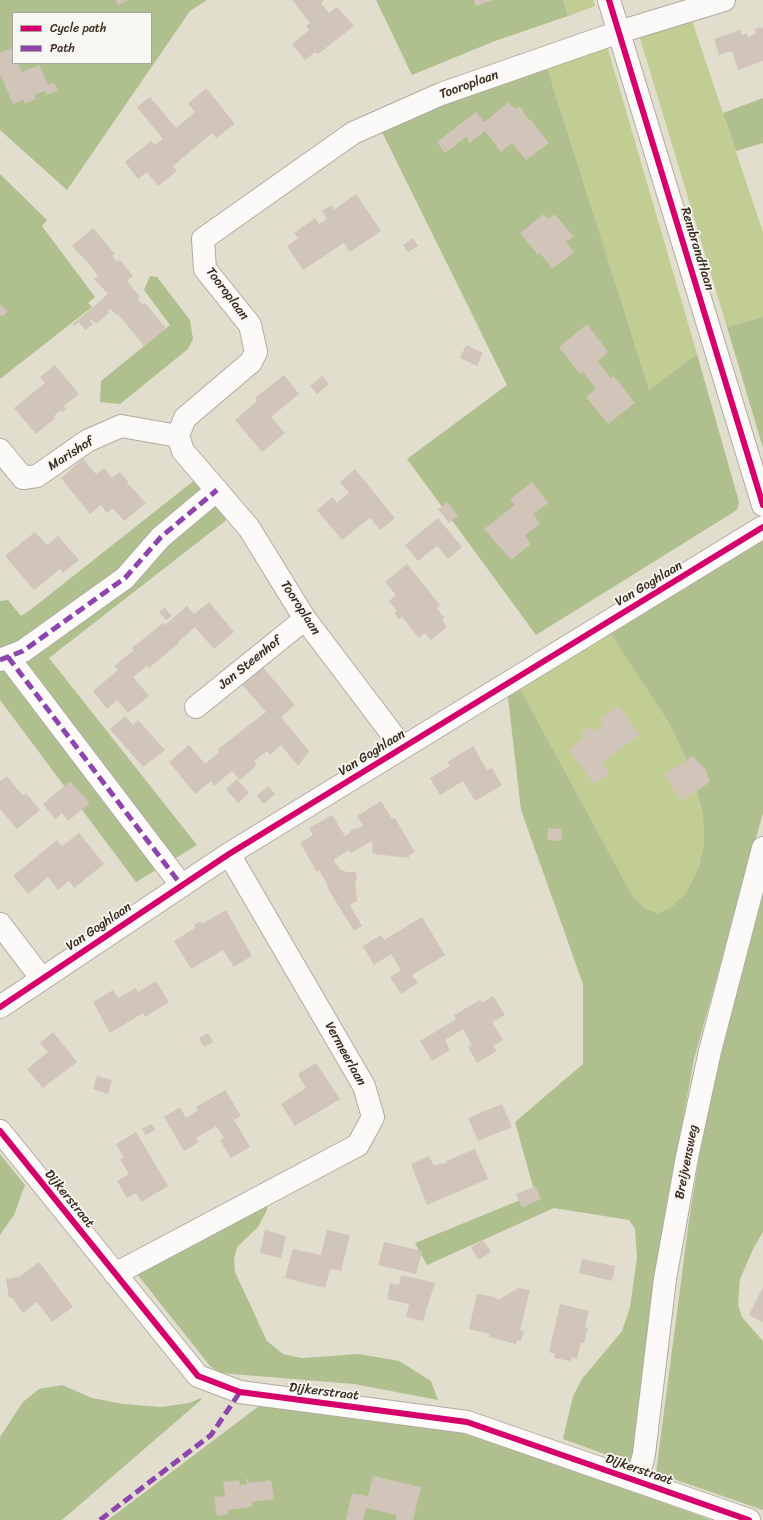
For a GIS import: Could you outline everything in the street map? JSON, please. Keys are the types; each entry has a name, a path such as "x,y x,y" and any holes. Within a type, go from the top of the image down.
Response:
{"street":[{"name":"Rembrandtlaan","path":"608,0 763,505"},
{"name":"Tooroplaan","path":"402,747 305,619 249,528 183,451 178,436 184,418 251,362 256,352 250,325 205,269 203,239 354,133 441,94 619,32 724,0"},
{"name":"Marishof","path":"0,450 23,478 37,476 87,441 121,426 178,436"},
{"path":"182,886 4,658 23,651 125,578 161,537 217,490"},
{"name":"Van Goghlaan","path":"0,1007 229,854 763,527"},
{"name":"Jan Steenhof","path":"196,707 305,619"},
{"name":"Breijvensweg","path":"637,1481 644,1454 665,1279 687,1157 712,1043 763,848"},
{"name":"Vermeerlaan","path":"115,1274 358,1145 373,1117 364,1086 229,854"},
{"path":"0,924 42,979"},
{"name":"Dijkerstraat","path":"0,1131 189,1367 198,1376 214,1384 240,1392 467,1422 749,1520"}],"green space":[{"path":"0,0 207,0 190,11 67,190 0,130"},
{"path":"376,0 563,0 568,16 495,41 412,75"},
{"path":"563,0 593,0 595,6 568,16"},
{"path":"688,9 763,232 763,317 727,327 636,25"},
{"path":"605,39 697,354 649,391 545,61"},
{"path":"545,61 649,390 697,354 739,502 737,510 536,635 407,459 507,385 379,126"},
{"path":"763,98 763,143 736,151 723,113"},
{"path":"0,174 47,220 42,226 95,297 88,303 92,307 0,379"},
{"path":"150,276 157,277 190,320 193,339 188,349 120,404 100,402 101,381 170,325 144,290"},
{"path":"763,317 763,448 727,327"},
{"path":"196,479 229,518 49,658 197,845 136,882 0,700 0,601 8,600 21,616"},
{"path":"763,534 763,813 694,1059 666,1214 632,1464 563,1439 573,1396 582,1379 622,1331 630,1307 637,1258 635,1229 629,1220 554,1208 427,1265 415,1243 535,1194 515,1122 583,1064 583,984 521,810 507,689 517,683 633,897 646,909 658,913 671,907 686,893 699,867 704,843 703,815 693,773 669,723 606,627"},
{"path":"606,627 669,723 693,773 703,815 704,843 699,867 686,893 671,907 658,913 646,909 633,897 517,683"},
{"path":"763,891 763,1232 754,1247 740,1279 738,1305 742,1317 763,1341 763,1510 656,1473 689,1220 707,1109 740,971"},
{"path":"0,1154 25,1185 14,1215 0,1235"},
{"path":"268,1199 267,1210 258,1227 237,1247 234,1259 235,1272 267,1341 283,1354 302,1358 359,1354 399,1361 431,1381 438,1400 354,1384 220,1373 210,1366 133,1269"},
{"path":"62,1385 92,1398 123,1404 161,1407 189,1403 201,1398 201,1400 62,1520 0,1520 0,1437 23,1402 39,1389"},
{"path":"263,1403 423,1422 484,1439 711,1520 108,1520"}],"building":[{"path":"116,0 129,0 118,5"},
{"path":"292,0 324,0 321,3 329,13 337,7 354,26 318,54 315,52 305,60 292,44 309,30 306,26 310,23"},
{"path":"474,0 493,0 476,6"},
{"path":"760,27 763,28 763,61 738,70 732,51 719,55 714,39 740,30 742,35 747,33 748,37 756,34 755,29"},
{"path":"12,48 12,64 18,64 22,72 39,65 48,85 54,82 58,90 47,95 45,91 34,95 36,99 25,104 23,100 13,104 1,76 0,77 0,53"},
{"path":"206,88 235,124 216,138 212,133 173,166 177,171 158,186 147,172 138,179 125,162 151,141 155,145 163,139 137,107 150,97 176,128 195,112 188,104"},
{"path":"509,102 515,109 520,106 529,120 530,119 549,143 526,160 512,143 501,152 485,131 470,143 466,137 445,153 437,142 476,112 484,122"},
{"path":"356,194 381,231 350,252 344,243 303,270 287,246 298,238 294,233 315,218 319,224 327,219 322,211 332,205 334,210"},
{"path":"544,214 548,219 555,214 572,235 575,235 566,242 574,252 552,269 540,253 538,255 520,233"},
{"path":"93,228 115,254 112,256 117,262 120,260 133,276 127,281 140,297 138,299 143,305 145,303 166,328 144,346 118,314 116,315 111,309 108,311 109,313 96,324 92,320 90,321 93,324 85,330 79,322 74,326 73,324 108,294 94,279 98,276 89,264 72,246"},
{"path":"413,238 418,246 408,252 403,245"},
{"path":"0,304 8,311 2,317 0,315"},
{"path":"587,324 608,352 598,361 611,378 614,376 635,403 608,424 586,397 596,389 583,372 580,374 559,347"},
{"path":"466,345 483,353 477,366 460,358"},
{"path":"55,365 79,394 64,406 66,409 62,412 61,410 54,416 55,418 36,434 14,408 45,383 40,377"},
{"path":"284,375 299,394 271,417 285,433 262,452 235,420 257,401 255,398"},
{"path":"322,376 329,384 317,394 310,386"},
{"path":"83,459 96,474 104,468 112,478 120,472 129,483 127,483 146,503 124,521 113,508 107,513 101,505 90,514 61,478"},
{"path":"355,469 395,518 380,530 370,518 342,540 317,510 333,497 337,503 349,493 340,482"},
{"path":"532,482 548,503 533,514 540,523 525,536 531,544 511,560 484,529 515,505 510,499"},
{"path":"447,502 458,516 449,523 438,509"},
{"path":"438,518 462,547 448,559 437,546 418,561 405,545"},
{"path":"35,532 47,545 58,536 79,560 63,573 60,569 34,590 5,556"},
{"path":"407,564 440,605 437,608 444,618 442,620 447,627 431,640 425,633 419,638 402,617 399,619 394,613 397,611 389,601 396,595 385,582"},
{"path":"209,602 234,632 214,649 195,627 178,642 179,643 149,668 147,666 133,677 149,696 128,713 117,700 107,709 93,691 118,670 114,666 134,650 132,648 163,623 165,625 187,606 194,614"},
{"path":"165,608 172,616 166,620 159,612"},
{"path":"261,665 295,705 281,717 309,751 298,766 281,745 270,755 267,751 254,761 257,765 240,780 232,771 214,786 211,781 195,794 169,762 189,745 205,764 219,752 217,750 266,712 240,682"},
{"path":"619,706 640,735 603,761 609,774 594,784 568,749 584,738 580,733 589,727 592,732 604,724 600,719"},
{"path":"125,716 133,725 138,720 165,750 143,767 110,729"},
{"path":"473,746 487,770 492,768 502,785 475,801 463,781 440,795 430,778 450,766 447,762"},
{"path":"693,756 706,770 710,782 681,801 664,775"},
{"path":"7,776 23,796 26,793 40,810 17,829 0,809 0,781"},
{"path":"237,779 249,793 238,803 226,789"},
{"path":"70,781 90,803 68,821 62,813 55,819 43,804"},
{"path":"268,786 275,794 264,804 257,796"},
{"path":"381,801 392,819 395,818 415,852 409,855 409,858 373,854 372,841 351,853 349,850 333,860 341,870 356,872 357,880 355,880 357,901 350,905 362,926 354,931 327,887 328,886 319,870 317,872 300,843 313,835 309,828 332,815 345,836 350,833 351,830 363,826 357,816"},
{"path":"548,828 562,829 561,841 547,840"},
{"path":"79,833 104,864 74,888 69,881 58,890 48,877 28,894 13,876 57,840 62,846"},
{"path":"226,910 252,956 234,967 223,950 191,969 174,941 195,928 194,925 201,921 202,924"},
{"path":"422,917 445,955 412,975 418,983 401,994 390,977 401,970 391,954 374,965 363,946 381,935 384,940"},
{"path":"156,981 169,1002 145,1017 143,1013 110,1033 93,1002 113,990 118,998 136,988 138,992"},
{"path":"493,996 505,1015 492,1022 503,1040 493,1046 497,1051 477,1063 468,1047 472,1045 463,1029 445,1040 450,1050 432,1061 420,1041 456,1019 454,1015 480,1000 482,1003"},
{"path":"53,1032 77,1062 43,1088 27,1069 48,1052 40,1043"},
{"path":"208,1033 213,1042 204,1047 199,1038"},
{"path":"316,1063 340,1099 295,1126 281,1104 306,1088 298,1074"},
{"path":"97,1076 112,1080 108,1094 93,1089"},
{"path":"225,1090 241,1116 234,1120 250,1147 231,1158 220,1140 224,1138 216,1126 196,1138 199,1142 184,1151 164,1117 180,1107 186,1118 198,1110 196,1107"},
{"path":"502,1104 512,1127 478,1141 468,1118"},
{"path":"151,1124 155,1130 146,1135 142,1129"},
{"path":"136,1132 168,1186 141,1202 136,1193 127,1198 117,1181 129,1174 120,1159 124,1158 116,1144"},
{"path":"475,1149 488,1179 427,1205 411,1164 429,1156 434,1166 441,1163 442,1165 447,1162 446,1161"},
{"path":"535,1186 541,1199 522,1208 516,1194"},
{"path":"265,1230 286,1236 281,1258 260,1253"},
{"path":"327,1230 350,1235 341,1271 330,1269 325,1288 285,1278 293,1249 321,1255"},
{"path":"483,1240 491,1252 478,1260 471,1247"},
{"path":"384,1242 422,1251 416,1274 378,1265"},
{"path":"582,1259 615,1266 612,1281 579,1273"},
{"path":"39,1262 73,1307 52,1322 37,1302 23,1313 12,1298 9,1298 6,1279 19,1277"},
{"path":"401,1275 435,1283 423,1321 406,1317 409,1304 387,1299 390,1283 399,1285"},
{"path":"763,1287 763,1322 749,1315"},
{"path":"518,1288 530,1290 520,1330 524,1331 521,1341 517,1340 516,1344 489,1337 490,1334 469,1329 477,1294 495,1297 498,1300"},
{"path":"560,1304 589,1311 585,1327 588,1328 584,1343 581,1343 577,1359 572,1357 571,1361 554,1358 555,1354 549,1352"},
{"path":"373,1476 421,1487 413,1520 395,1520 397,1515 366,1508 363,1520 346,1520 352,1493 368,1496"},
{"path":"246,1479 248,1479 249,1483 271,1480 274,1499 252,1502 252,1507 228,1510 228,1514 217,1516 214,1497 225,1496 223,1482 239,1480 240,1485 247,1484"}],"marked path":[{"path":"0,660 23,651 125,578 161,537 217,490"},
{"path":"8,657 182,886"},
{"path":"100,1520 211,1435 240,1392"}],"cycle path":[{"path":"609,0 763,505"},
{"path":"0,1007 229,854 763,527"},
{"path":"0,1131 198,1376 240,1392 467,1422 749,1520"}]}
